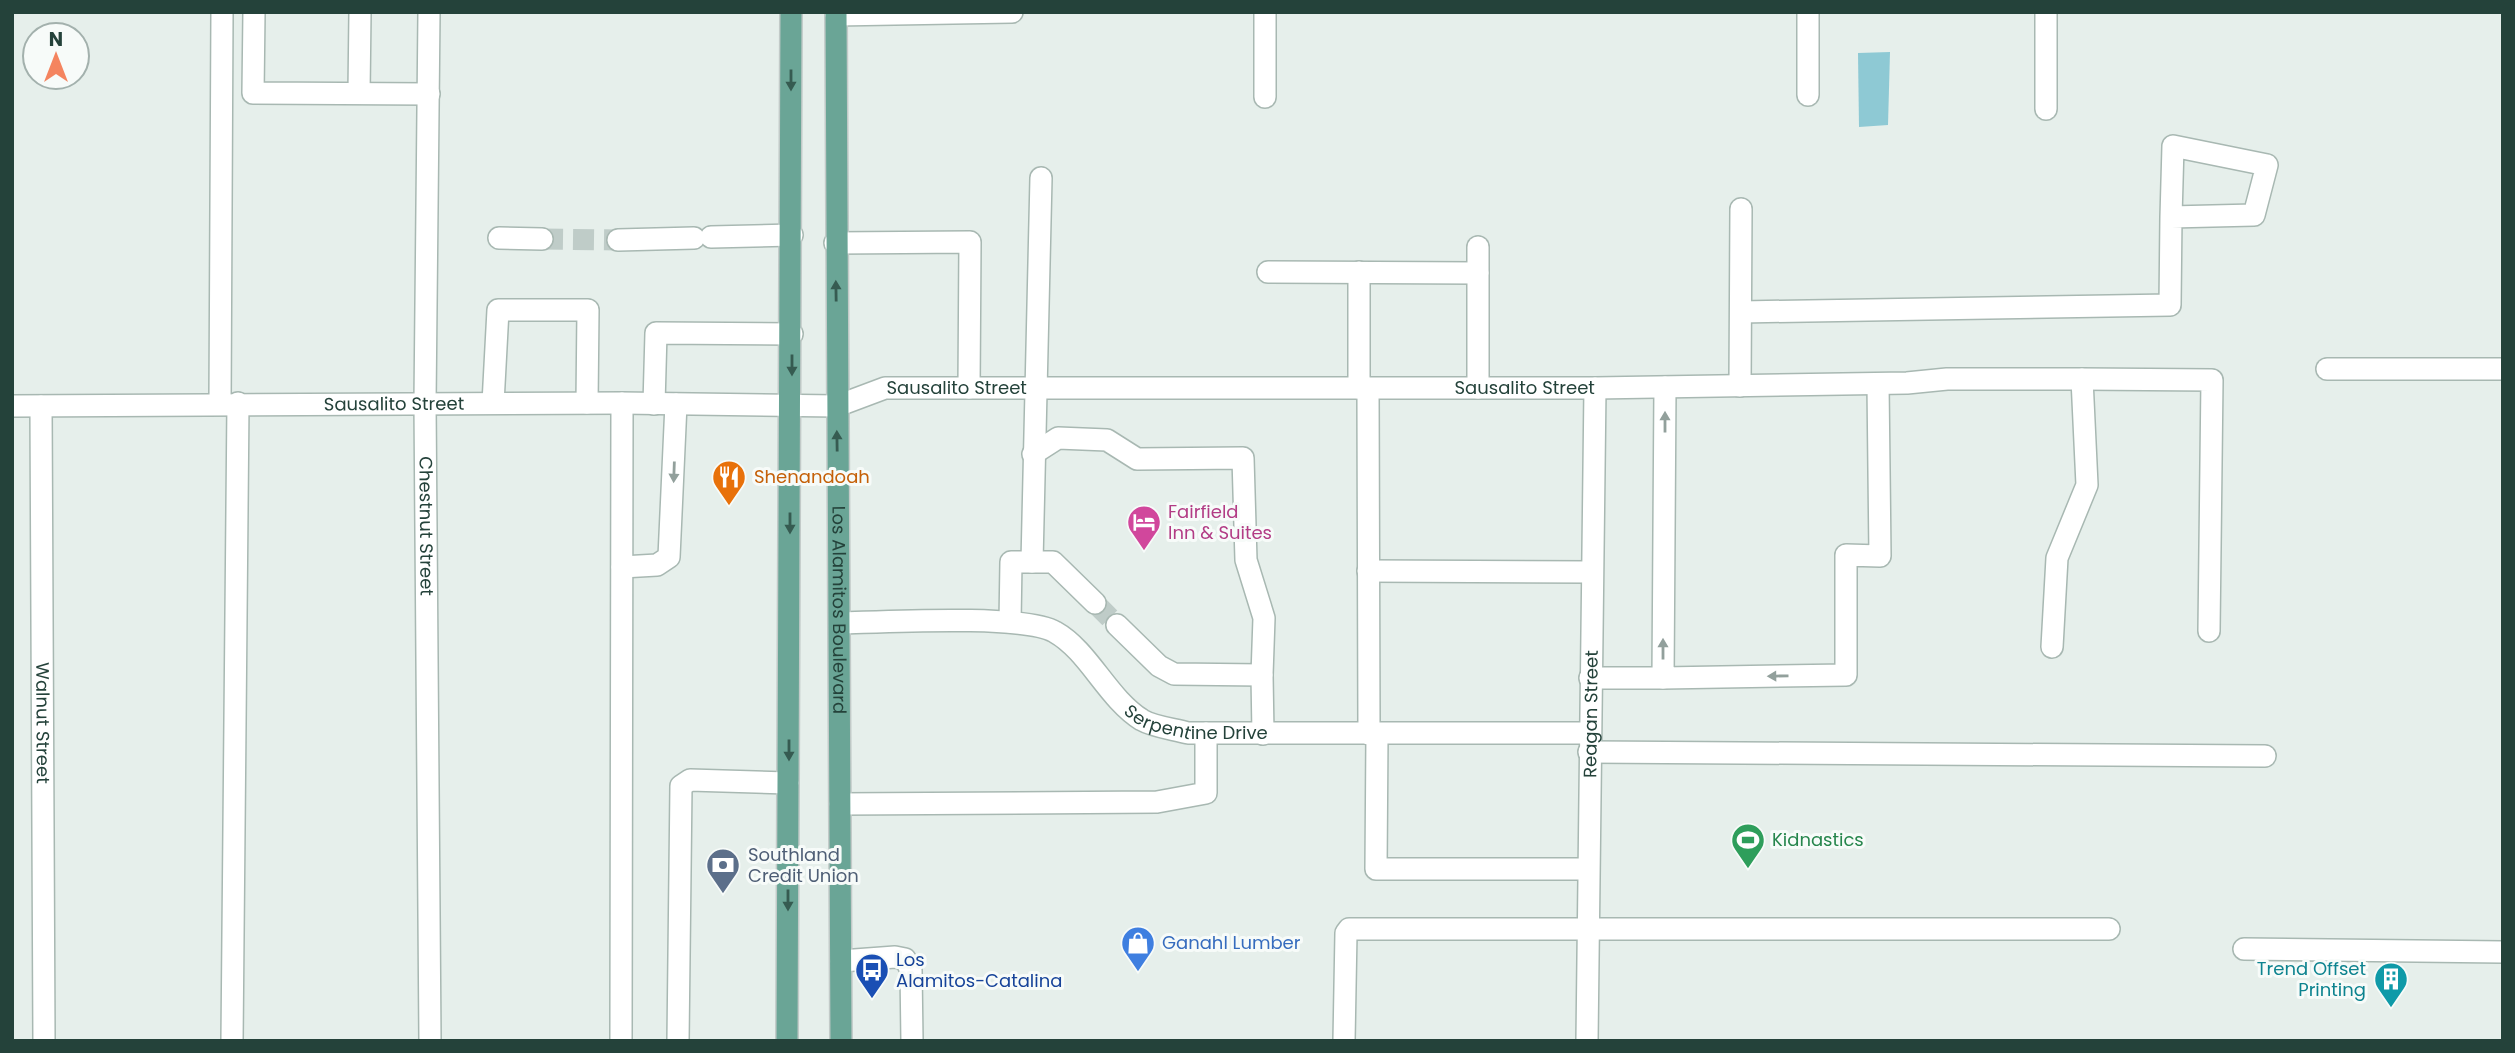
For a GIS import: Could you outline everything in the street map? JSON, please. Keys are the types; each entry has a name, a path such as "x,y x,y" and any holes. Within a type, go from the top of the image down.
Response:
{"main road":[{"path":"787,1041 792,334 791,12"},
{"name":"Los Alamitos Boulevard","path":"836,13 835,243 841,623 841,1041"}],"street":[{"path":"222,12 229,404 232,1041"},
{"path":"254,12 253,93 429,94"},
{"path":"359,93 360,12"},
{"name":"Chestnut Street","path":"429,12 425,403 430,1041"},
{"path":"836,13 1012,12"},
{"path":"1265,12 1265,97"},
{"path":"1808,12 1808,95"},
{"path":"2046,12 2046,109"},
{"path":"1741,312 2170,305 2171,217 2173,146 2267,165 2254,215 2171,217"},
{"path":"1032,562 1041,178"},
{"path":"1740,386 1741,209"},
{"path":"618,240 792,235"},
{"path":"499,238 542,239"},
{"path":"835,243 970,242 969,388"},
{"path":"1478,247 1478,388"},
{"path":"1268,272 1478,274"},
{"path":"1359,272 1376,869 1588,869"},
{"path":"493,403 498,310 588,310 587,403"},
{"path":"654,404 656,333 792,334"},
{"path":"2327,369 2503,369"},
{"name":"Sausalito Street","path":"12,406 622,403 836,406 885,388 1595,388 1878,384 1947,379 2212,380 2209,631"},
{"path":"2052,647 2057,558 2087,485 2082,379"},
{"path":"1590,678 1846,675 1846,555 1880,556 1878,384"},
{"path":"1663,678 1665,387"},
{"name":"Reagan Street","path":"1587,1041 1595,388"},
{"path":"621,1041 622,403"},
{"path":"622,567 657,565 670,557 676,404"},
{"name":"Walnut Street","path":"41,406 44,1041"},
{"path":"1033,454 1058,438 1107,440 1137,459 1243,458 1246,560 1264,618 1262,734"},
{"path":"1010,622 1011,562 1053,562 1095,603"},
{"path":"1368,571 1592,572"},
{"name":"Serpentine Drive","path":"841,623 1010,622 1055,631 1081,656 1114,696 1143,721 1188,733 1373,734 1589,743 2264,756"},
{"path":"1117,625 1159,666 1174,674 1262,675"},
{"path":"840,804 1157,802 1206,793 1206,733"},
{"path":"678,1041 681,786 690,780 788,783"},
{"path":"1345,1041 1346,933 1349,929 2109,929"},
{"path":"2244,948 2503,953"},
{"path":"841,961 895,957 905,959 911,970 912,1041"}],"water":[{"path":"1890,52 1888,125 1859,127 1858,53"}],"tunnel":[{"path":"542,239 618,240"},
{"path":"1095,603 1117,625"}],"place":[{"name":"Shenandoah","path":"729,507"},
{"name":"Fairfield Inn & Suites","path":"1144,552"},
{"name":"Kidnastics","path":"1748,870"},
{"name":"Southland Credit Union","path":"723,895"},
{"name":"Ganahl Lumber","path":"1138,973"},
{"name":"Los Alamitos-Catalina","path":"872,1000"},
{"name":"Trend Offset Printing","path":"2391,1009"}]}
